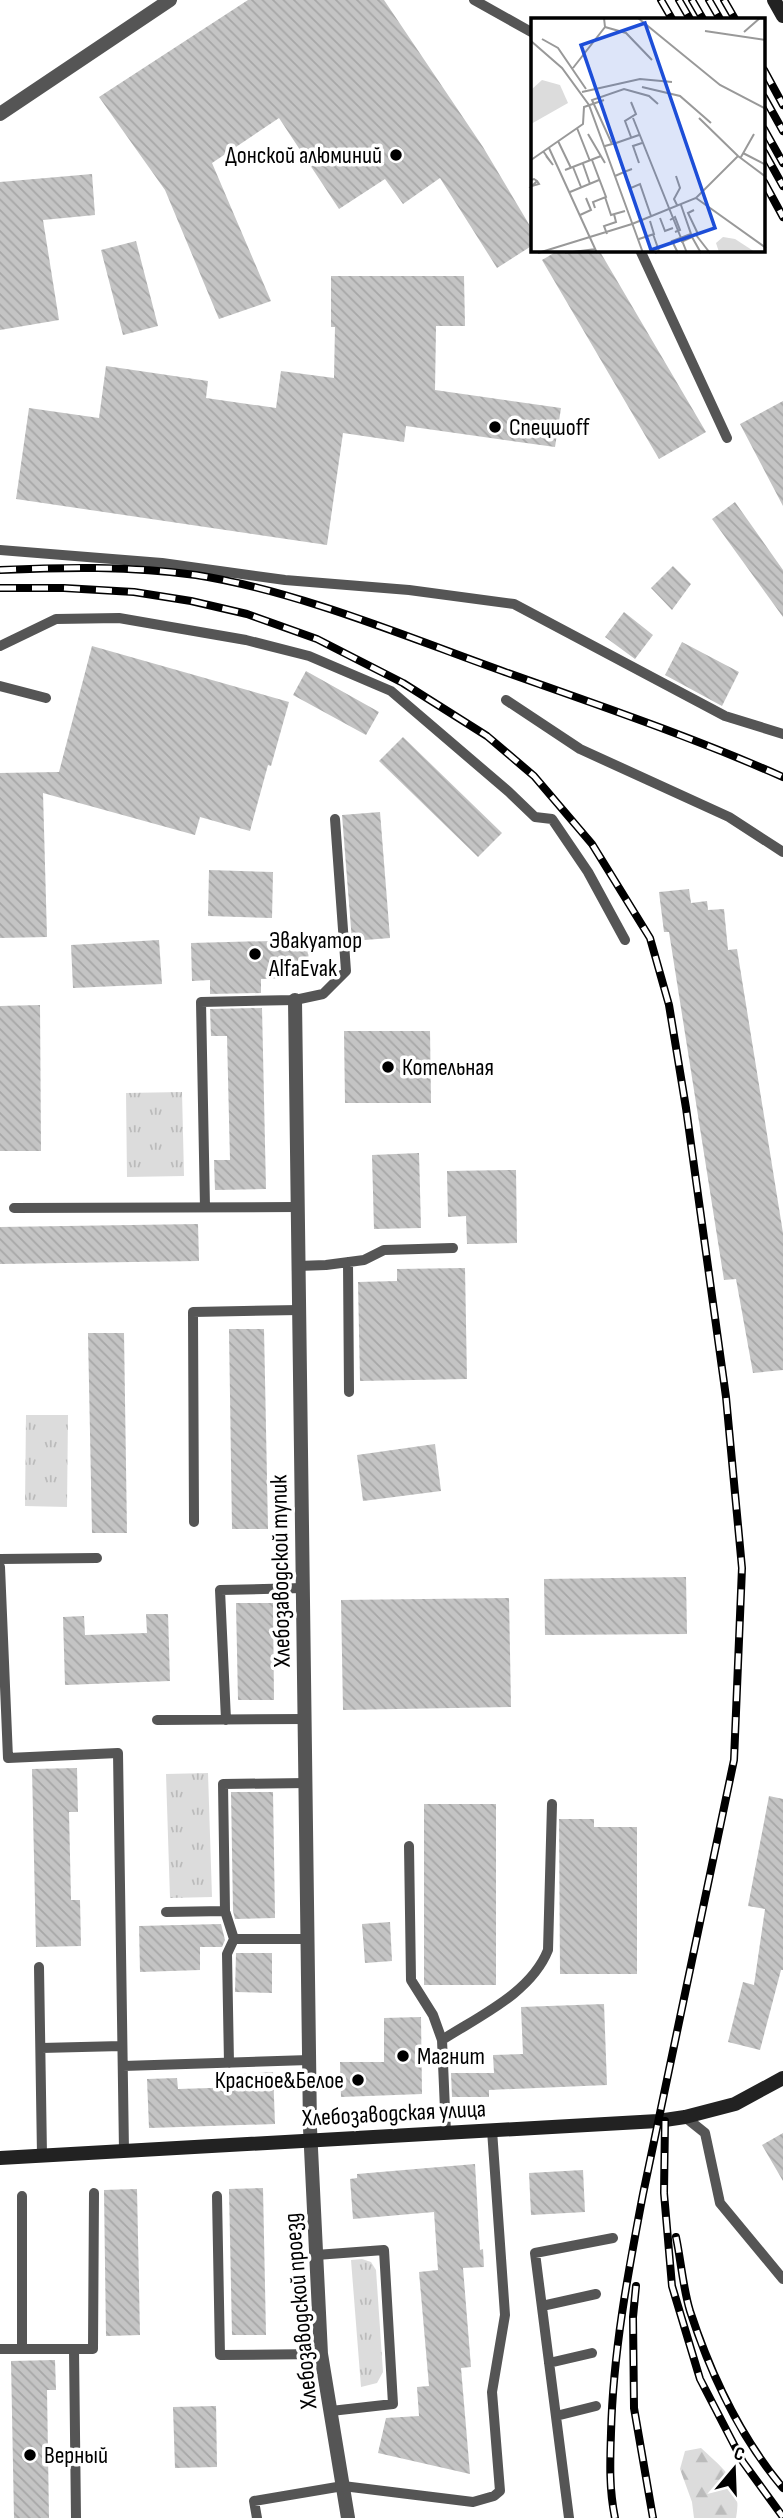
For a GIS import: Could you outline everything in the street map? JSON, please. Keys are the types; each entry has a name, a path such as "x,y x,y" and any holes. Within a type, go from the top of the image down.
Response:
{"main road":[{"path":"774,0 783,16"},
{"name":"Хлебозаводская улица","path":"0,2158 685,2118 735,2104 783,2078"}],"street":[{"path":"0,114 170,0"},
{"name":"Хлебозаводской тупик","path":"295,1000 306,1939 311,2141"},
{"name":"Хлебозаводской проезд","path":"311,2141 321,2354 348,2518"}],"lane":[{"path":"474,0 531,32"},
{"path":"641,252 727,438"},
{"path":"0,550 162,563 285,580 409,590 514,604 725,716 783,734"},
{"path":"0,646 56,619 118,618 246,640 309,656 391,691 535,817 552,819 588,872 625,940"},
{"path":"0,686 46,698"},
{"path":"506,700 580,749 729,817 783,852"},
{"path":"205,1207 201,1002 295,1000 323,994 346,971 335,819"},
{"path":"14,1208 298,1207"},
{"path":"298,1266 364,1260 384,1250 453,1248"},
{"path":"348,1262 349,1392"},
{"path":"194,1521 193,1312 299,1310"},
{"path":"0,1559 97,1559"},
{"path":"0,1566 8,1758 118,1753 124,2151"},
{"path":"226,1720 220,1590 303,1588"},
{"path":"157,1720 305,1719"},
{"path":"229,2063 228,1954 234,1939 225,1911 223,1784 306,1783"},
{"path":"442,2040 519,1989 543,1961 548,1950 552,1804"},
{"path":"409,1846 411,1980 433,2015 442,2040 446,2133"},
{"path":"166,1912 225,1911"},
{"path":"234,1939 306,1939"},
{"path":"39,1967 42,2155"},
{"path":"41,2048 122,2046"},
{"path":"123,2066 309,2060"},
{"path":"685,2118 705,2133 720,2203 783,2279"},
{"path":"257,2518 254,2501 343,2486 473,2502 500,2491 492,2392 505,2315 492,2130"},
{"path":"0,2349 93,2349 94,2193"},
{"path":"22,2196 22,2349"},
{"path":"217,2196 220,2355 321,2354"},
{"path":"569,2518 535,2253 613,2238"},
{"path":"316,2255 384,2250 393,2404 331,2411"},
{"path":"542,2306 596,2294"},
{"path":"74,2349 76,2518"},
{"path":"549,2363 592,2353"},
{"path":"556,2416 596,2406"}],"green space":[{"path":"182,1092 184,1176 127,1177 126,1093"},
{"path":"26,1415 68,1415 67,1507 25,1506"},
{"path":"208,1773 212,1897 170,1898 166,1774"},
{"path":"351,2260 371,2262 376,2270 383,2372 377,2383 361,2387"},
{"path":"701,2448 724,2471 734,2486 737,2495 736,2518 694,2518 692,2502 680,2469 685,2451"}],"building":[{"name":"Донской алюминий","path":"248,0 384,0 483,147 531,228 531,246 497,268 440,178 403,204 385,179 339,209 279,118 212,163 271,301 219,319 165,190 99,97"},
{"path":"92,174 95,215 43,220 59,320 0,330 0,182"},
{"path":"136,241 158,326 123,335 101,250"},
{"path":"556,252 600,252 706,432 659,459 542,260"},
{"path":"331,276 464,276 465,326 436,326 435,390 561,408 555,447 406,426 404,442 343,433 327,545 16,499 29,408 99,418 106,366 208,381 206,398 276,408 281,371 334,378 335,327 331,327"},
{"path":"783,401 783,506 740,424"},
{"path":"735,502 783,570 783,617 712,519"},
{"path":"673,566 691,584 672,610 651,588"},
{"path":"624,612 653,635 635,659 605,637"},
{"path":"682,642 739,672 722,706 665,675"},
{"path":"92,646 289,702 271,766 268,765 250,831 200,817 195,835 43,793 47,937 0,938 0,773 59,772"},
{"path":"306,671 379,712 366,735 293,695"},
{"path":"403,737 502,833 478,857 379,761"},
{"path":"380,812 390,938 352,941 342,815"},
{"path":"209,870 273,872 272,918 208,916"},
{"path":"689,889 691,903 707,901 708,910 724,909 728,950 737,949 783,1233 783,1370 753,1373 736,1279 724,1280 669,932 664,932 659,892"},
{"path":"159,940 162,984 73,988 71,945"},
{"path":"308,940 309,977 261,979 261,993 210,994 210,980 192,981 191,943"},
{"path":"40,1005 41,1151 0,1151 0,1006"},
{"path":"262,1008 266,1189 215,1190 214,1160 230,1160 227,1036 211,1036 210,1009"},
{"name":"Котельная","path":"344,1031 430,1031 431,1103 345,1103"},
{"path":"419,1153 421,1228 374,1229 372,1155"},
{"path":"516,1170 517,1243 467,1244 466,1216 448,1217 447,1171"},
{"path":"198,1224 199,1261 0,1264 0,1227"},
{"path":"465,1268 467,1379 360,1381 358,1282 397,1281 397,1269"},
{"path":"229,1329 264,1329 268,1529 232,1529"},
{"path":"88,1333 124,1333 127,1533 92,1533"},
{"path":"435,1444 441,1491 363,1501 357,1455"},
{"path":"686,1577 687,1634 545,1635 544,1579"},
{"path":"509,1598 511,1707 343,1710 341,1600"},
{"path":"236,1603 273,1603 274,1700 238,1700"},
{"path":"146,1614 168,1614 170,1681 65,1685 63,1617 84,1616 85,1635 147,1633"},
{"path":"77,1768 78,1812 69,1812 71,1900 80,1900 81,1946 36,1947 32,1769"},
{"path":"231,1792 273,1792 275,1918 235,1919"},
{"path":"769,1796 783,1799 783,1970 760,2050 728,2042 743,1982 754,1985 765,1909 748,1906"},
{"path":"424,1804 496,1804 496,1985 424,1985"},
{"path":"559,1819 594,1819 594,1827 637,1827 637,1974 560,1974"},
{"path":"390,1922 392,1961 365,1963 362,1924"},
{"path":"221,1924 225,1940 222,1947 200,1947 200,1970 140,1972 139,1926"},
{"path":"236,1953 272,1953 272,1993 235,1992"},
{"path":"604,2004 607,2085 489,2090 489,2097 452,2097 451,2073 494,2073 493,2055 523,2054 521,2007"},
{"name":"Магнит","path":"421,2017 422,2094 341,2097 340,2062 384,2062 384,2018"},
{"path":"273,2072 275,2124 149,2128 147,2079 177,2078 178,2089 243,2087 242,2074"},
{"path":"783,2133 783,2181 762,2145"},
{"path":"475,2164 480,2250 483,2249 484,2267 463,2268 471,2367 461,2368 470,2474 378,2453 386,2418 419,2416 417,2387 429,2386 419,2272 438,2270 434,2212 353,2219 350,2179 357,2178 357,2174"},
{"path":"583,2170 585,2212 531,2215 529,2173"},
{"path":"263,2188 266,2335 232,2335 229,2189"},
{"path":"137,2189 140,2335 106,2336 104,2190"},
{"path":"55,2360 56,2390 47,2390 49,2518 14,2518 11,2361"},
{"path":"216,2406 217,2467 175,2468 173,2407"}],"railway":[{"path":"661,0 671,18"},
{"path":"679,0 689,18"},
{"path":"692,0 702,18"},
{"path":"709,0 719,18"},
{"path":"724,0 734,18"},
{"path":"766,74 783,105"},
{"path":"766,101 783,131"},
{"path":"766,133 783,163"},
{"path":"766,156 783,186"},
{"path":"766,186 783,217"},
{"path":"0,570 147,570 196,575 274,592 352,616 610,709 783,777"},
{"path":"0,588 134,592 247,614 317,639 403,683 487,736 534,776 592,844 650,938 669,1005 686,1108 726,1397 742,1568 734,1760 643,2194 618,2343 610,2454 615,2518"},
{"path":"665,2121 664,2193 672,2286 700,2379 743,2462 783,2517"},
{"path":"676,2237 688,2302 717,2382 753,2448 783,2488"},
{"path":"636,2286 633,2317 634,2408 653,2518"}],"place":[{"name":"Донской алюминий","path":"396,155"},
{"name":"Спецшoff","path":"495,427"},
{"name":"Эвакуатор AlfaEvak","path":"255,954"},
{"name":"Котельная","path":"388,1067"},
{"name":"Магнит","path":"403,2056"},
{"name":"Красное&Белое","path":"358,2080"},
{"name":"Верный","path":"30,2455"}]}
